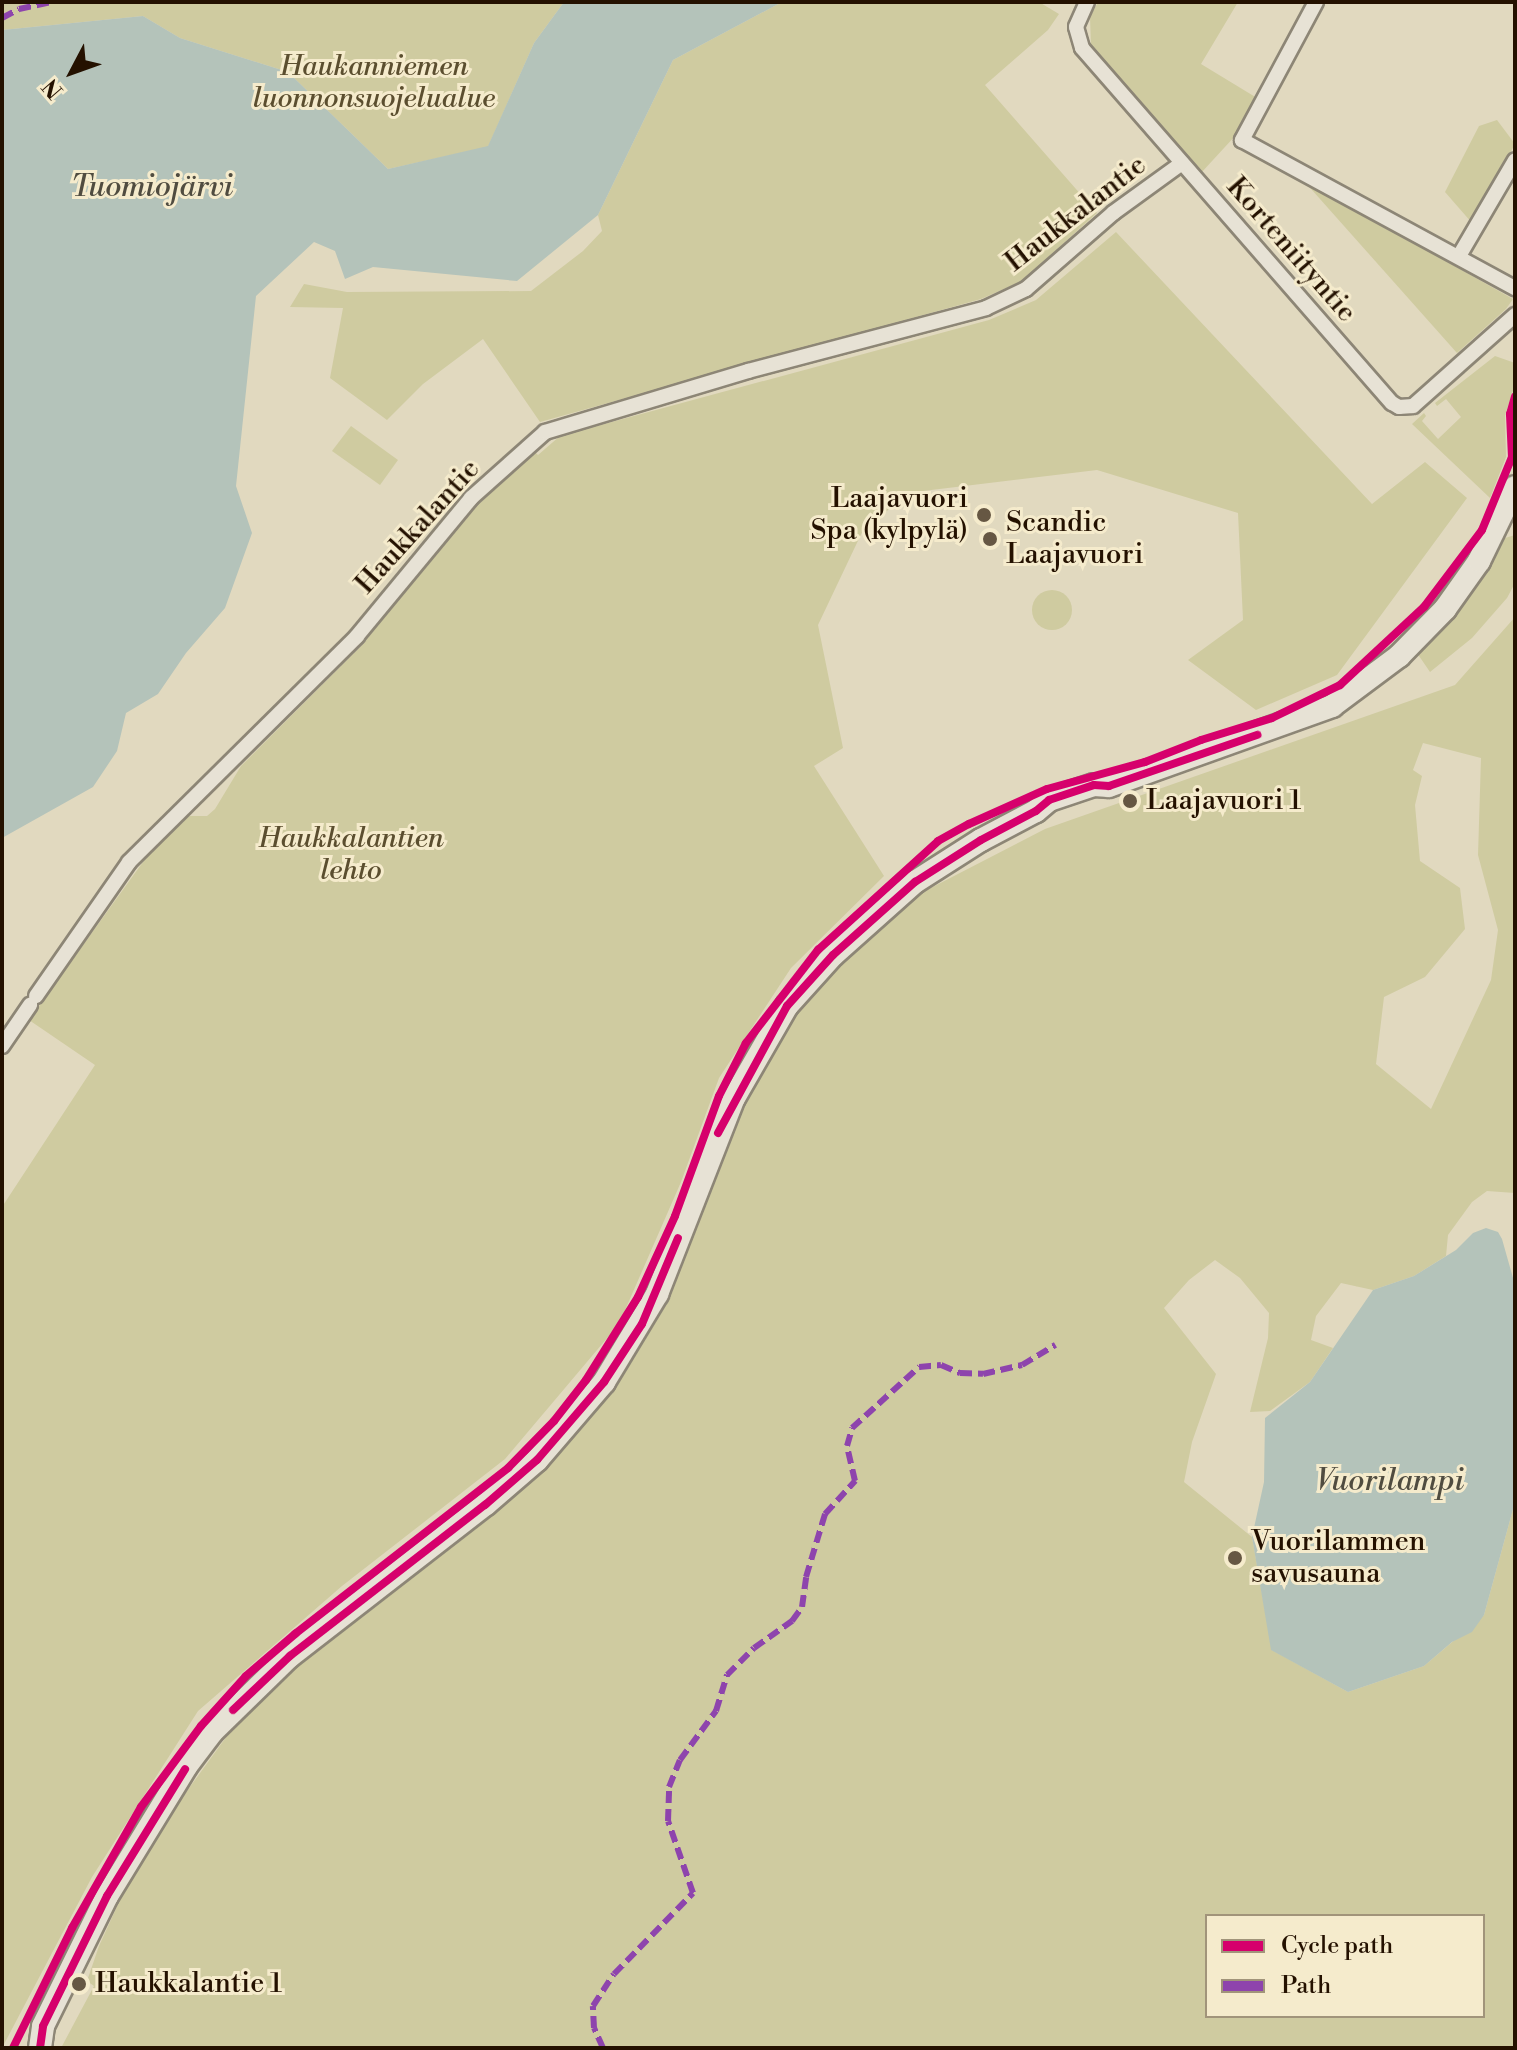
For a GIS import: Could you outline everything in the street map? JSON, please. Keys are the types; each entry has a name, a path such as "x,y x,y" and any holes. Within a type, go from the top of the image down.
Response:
{"street":[{"name":"Korteniityntie","path":"1087,2 1076,27 1082,48 1399,407 1413,406 1515,315"},
{"path":"1316,2 1242,140 1515,288"},
{"path":"1459,256 1515,160"},
{"name":"Haukkalantie","path":"2,1046 129,862 357,636 471,498 545,432 748,371 986,308 1026,289 1113,213 1182,163"},
{"path":"24,2048 31,2035 41,2037 133,1851 212,1732 290,1656 485,1505 537,1460 604,1382 657,1294 719,1130 787,1006 833,955 915,882 981,840 1036,811 1054,813 1069,808 1098,797 1109,786 1332,706 1399,656 1427,629 1479,561 1515,487"}],"green space":[{"name":"Haukanniemen luonnonsuojelualue","path":"2,2 564,2 534,43 488,147 388,169 288,72 180,38 143,16 2,30"},
{"path":"782,2 1039,2 1059,14 1048,30 985,85 1097,213 1022,281 981,299 540,422 483,339 423,384 387,420 330,378 343,308 290,307 304,284 347,292 531,291 583,251 602,231 598,215 673,60"},
{"path":"1098,2 1238,2 1201,64 1257,98 1236,135 1201,173 1091,46 1090,17"},
{"path":"1497,120 1515,144 1472,223 1445,192 1479,126"},
{"path":"1304,181 1513,299 1457,353"},
{"name":"Haukkalantien lehto","path":"1116,232 1372,504 1425,462 1467,498 1337,675 1256,710 1188,660 1243,620 1238,513 1097,470 923,491 907,497 865,526 818,625 843,748 814,766 884,876 791,968 719,1078 681,1182 619,1324 505,1459 342,1586 198,1711 92,1877 2,2048 2,1207 95,1065 29,1020 161,837 184,816 207,816 215,809 241,766 364,643 438,542 535,452 538,455 560,436 989,320 1036,300"},
{"path":"1495,356 1515,363 1515,385 1505,415 1506,457 1490,498 1412,424 1424,413 1426,416 1422,421 1438,439 1461,417 1446,399 1437,406 1435,403"},
{"path":"351,426 398,460 380,485 332,451"},
{"path":"1515,535 1515,583 1507,598 1472,638 1430,672 1417,653 1470,593 1505,538"},
{"path":"1052,590 1066,596 1072,610 1066,624 1052,630 1038,624 1032,610 1038,596"},
{"path":"1515,617 1515,1193 1487,1191 1472,1202 1448,1235 1446,1256 1414,1276 1373,1290 1341,1283 1316,1316 1311,1340 1333,1348 1310,1382 1270,1411 1250,1412 1268,1338 1269,1313 1240,1278 1215,1260 1189,1280 1164,1308 1216,1374 1192,1442 1184,1482 1252,1537 1272,1650 1348,1692 1424,1666 1484,1615 1515,1502 1515,2048 61,2048 94,1986 87,1981 99,1946 141,1854 235,1725 290,1671 468,1534 539,1474 592,1416 624,1373 683,1258 722,1154 759,1068 791,1019 884,922 923,892 1045,829 1455,685","holes":["1423,743 1481,758 1478,855 1498,930 1491,980 1431,1109 1376,1064 1384,997 1425,977 1465,929 1460,888 1420,861 1415,805 1422,776 1413,770"]}],"water":[{"name":"Tuomiojärvi","path":"564,2 782,2 673,60 598,215 517,281 373,267 345,279 335,251 314,242 256,296 236,486 252,533 225,608 186,653 158,694 126,713 117,751 93,787 2,838 2,30 143,16 180,38 288,72 388,169 488,146 534,43"},
{"name":"Vuorilampi","path":"1486,1228 1498,1232 1502,1239 1515,1285 1515,1502 1484,1615 1472,1632 1452,1642 1424,1666 1348,1692 1271,1650 1252,1537 1264,1482 1265,1418 1310,1382 1373,1290 1414,1276 1456,1250 1473,1233"}],"marked path":[{"path":"2,18 19,9 52,2"},
{"path":"603,2048 594,2028 593,2006 614,1974 693,1893 668,1821 669,1787 680,1760 716,1711 727,1675 754,1648 792,1621 802,1607 806,1577 825,1514 855,1481 847,1446 852,1428 919,1367 941,1365 960,1373 983,1374 1022,1365 1055,1345"}],"cycle path":[{"path":"13,2048 72,1928 141,1807 201,1726 246,1676 295,1634 508,1468 554,1421 586,1380 638,1297 675,1216 719,1096 746,1043 818,950 938,841 969,824 1047,789 1145,762 1201,740 1272,718 1340,685 1424,607 1482,530 1512,457 1510,414 1515,397"},
{"path":"718,1133 787,1006 833,955 915,882 981,840 1036,811 1049,800 1094,785 1109,786 1257,735"},
{"path":"233,1710 290,1656 485,1505 537,1460 604,1382 642,1324 678,1238"},
{"path":"40,2048 43,2026 107,1896 185,1769"}],"place":[{"name":"Laajavuori Spa (kylpylä)","path":"984,515"},
{"name":"Scandic Laajavuori","path":"990,539"},
{"name":"Laajavuori 1","path":"1130,801"},
{"name":"Vuorilammen savusauna","path":"1235,1558"},
{"name":"Haukkalantie 1","path":"79,1984"}]}
